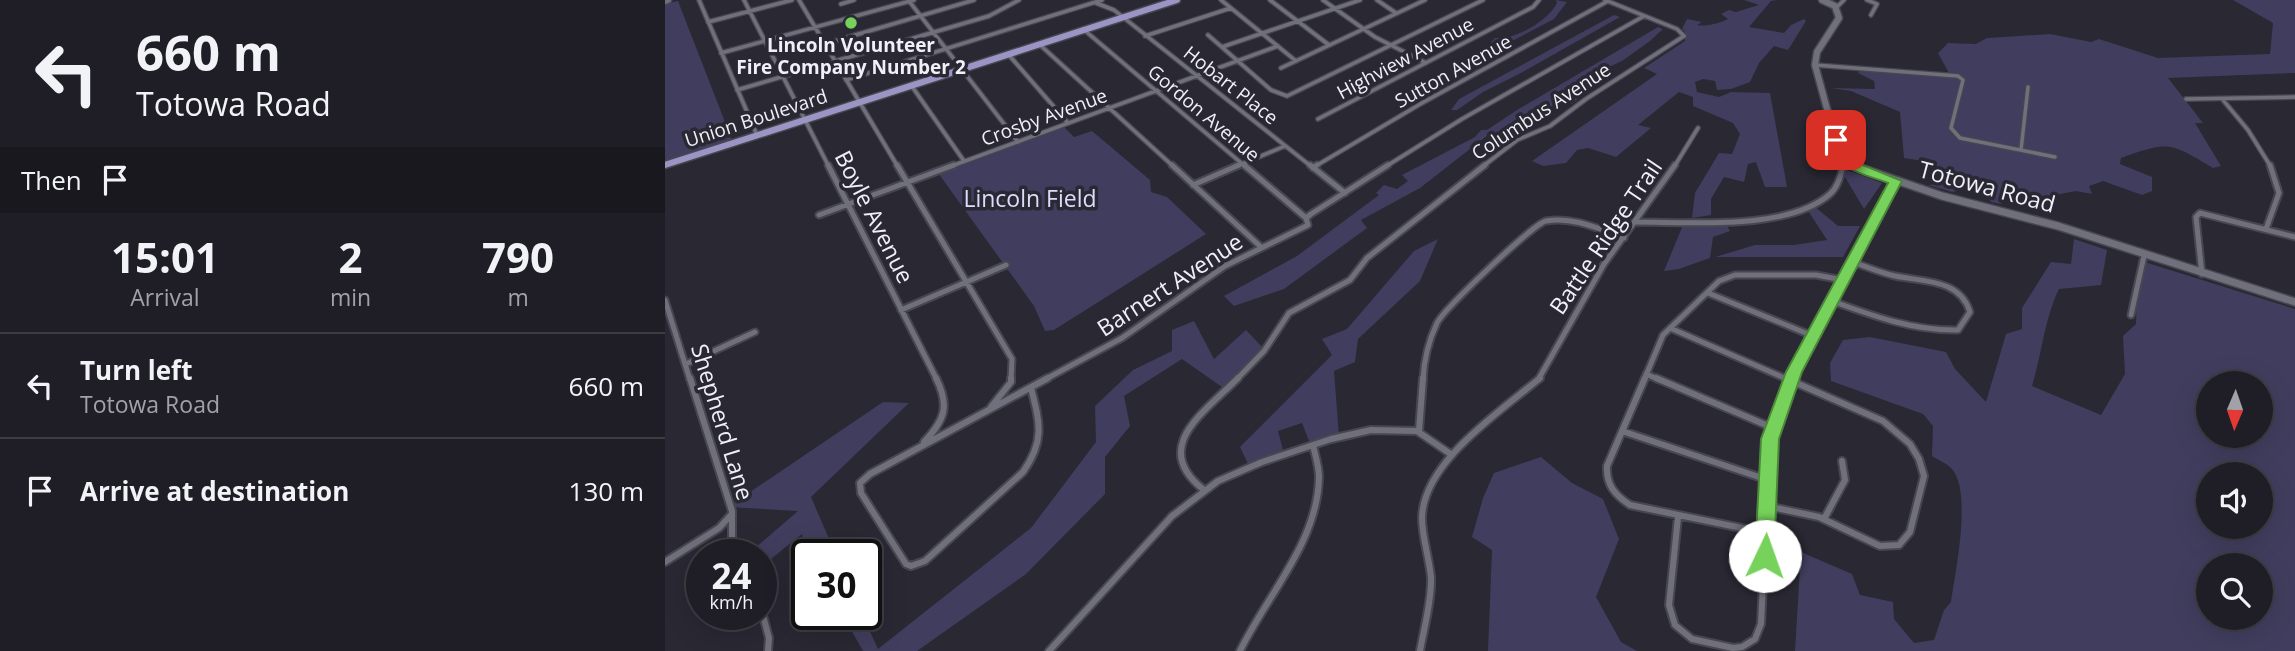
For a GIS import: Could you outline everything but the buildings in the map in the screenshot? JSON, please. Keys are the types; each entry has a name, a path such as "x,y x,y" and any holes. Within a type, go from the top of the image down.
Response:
{"main road":[{"name":"Union Boulevard","path":"665,165 1177,0"},
{"path":"1822,0 1836,8 1840,14 1838,21 1818,48 1815,65 1838,149 1844,160"},
{"name":"Totowa Road","path":"1844,160 1858,169 1961,202 2058,226 2144,256 2295,302"}],"street":[{"path":"699,0 757,135"},
{"name":"Boyle Avenue","path":"744,0 946,400 940,422 919,448"},
{"path":"708,22 792,0"},
{"path":"799,0 1013,364 1010,382 989,410"},
{"path":"842,4 854,0"},
{"path":"825,44 974,0"},
{"path":"737,90 989,16 1019,0"},
{"path":"846,80 1102,0"},
{"path":"1221,0 1296,61"},
{"path":"1270,0 1329,45"},
{"path":"1323,0 1364,29 1426,63"},
{"path":"1221,47 1360,0"},
{"path":"1377,0 1396,13"},
{"path":"1281,68 1425,0"},
{"path":"1208,36 1276,93 1287,96 1483,0"},
{"name":"Highview Avenue","path":"1318,119 1533,7 1539,0"},
{"path":"1836,8 1844,0"},
{"path":"1867,0 1877,4 1871,15"},
{"path":"721,53 911,1 920,17 1018,142"},
{"path":"1606,1 1644,16"},
{"name":"Sutton Avenue","path":"1313,167 1606,1"},
{"name":"Hobart Place","path":"1096,3 1122,17 1345,193"},
{"path":"1145,36 1231,8"},
{"name":"Columbus Avenue","path":"1204,490 1190,479 1181,465 1180,444 1185,433 1264,351 1289,313 1350,280 1373,252 1517,140 1550,126 1586,99 1683,38 1684,33 1674,27 1644,16"},
{"name":"Barnert Avenue","path":"1031,388 1041,435 1034,459 925,561 911,566 903,562 859,488 865,478 1122,338 1219,270 1308,225 1307,218 1462,119 1644,16"},
{"name":"Gordon Avenue","path":"1083,29 1307,218"},
{"path":"1039,44 1261,247"},
{"name":"Crosby Avenue","path":"819,215 1278,47"},
{"path":"1008,54 1068,123"},
{"path":"1815,65 1958,76 1963,80 1951,128 1954,134 1960,138 2055,157"},
{"path":"911,85 964,161"},
{"path":"2021,150 2028,87"},
{"path":"2186,99 2295,97"},
{"path":"2223,100 2242,119 2275,176 2278,197 2266,229"},
{"name":"Battle Ridge Trail","path":"1420,651 1431,588 1422,519 1425,498 1432,480 1452,455 1539,378 1581,300 1663,185 1698,128"},
{"path":"1193,185 1285,146"},
{"path":"1636,222 1761,218 1798,212 1832,193 1840,180 1844,160"},
{"path":"1678,517 1669,612 1675,625 1686,636 1733,648 1749,643 1759,634 1773,428 1791,379 1896,181"},
{"path":"2202,274 2197,215 2211,214 2295,237"},
{"path":"1419,431 1425,352 1438,320 1457,298 1543,221 1570,219 1624,238"},
{"path":"2131,315 2144,256"},
{"path":"1832,301 1862,312 1938,330 1958,330 1971,312 1966,300 1948,288 1928,280 1895,276 1853,262"},
{"path":"901,310 1006,265"},
{"path":"1766,533 1630,505 1613,492 1607,483 1607,466 1660,341 1719,281 1735,275 1816,275 1843,280"},
{"path":"1708,292 1813,336"},
{"name":"Shepherd Lane","path":"665,300 732,514 733,539"},
{"path":"1670,328 1891,425 1914,448 1923,468 1924,476 1910,533 1899,545 1880,546 1824,519 1767,506"},
{"path":"686,364 755,332"},
{"path":"1646,374 1773,428"},
{"path":"1049,651 1172,516 1204,490 1243,470 1313,445 1359,432 1384,430 1419,431 1452,455"},
{"path":"1622,431 1768,480"},
{"path":"1240,651 1314,516 1320,471 1313,445"},
{"path":"1824,519 1845,480 1842,461"},
{"path":"665,562 719,528 732,514"},
{"path":"767,630 768,651"}],"green space":[{"path":"1556,0 1567,2 1554,19 1468,64 1462,62 1492,45 1491,42 1495,38 1521,33 1539,23 1553,10"},
{"path":"1744,0 1777,0 1771,1 1749,27 1784,33 1791,25 1804,19 1806,21 1788,50 1774,46 1759,63 1750,82 1731,89 1717,90 1715,81 1703,79 1695,82 1697,92 1719,97 1731,92 1770,93 1787,187 1765,187 1756,162 1748,164 1744,182 1724,177 1711,199 1711,215 1692,218 1695,193 1719,153 1732,154 1740,134 1733,123 1693,106 1693,97 1679,92 1638,125 1651,128 1616,157 1588,148 1577,150 1566,163 1543,166 1532,161 1657,74 1644,68 1685,41 1685,32 1682,29 1687,19 1702,22 1697,25 1713,24 1728,19 1721,14 1729,10 1736,12 1759,5"},
{"path":"2233,0 2295,0 2295,73 2168,78 2203,123 2195,123 2221,166 2213,168 2187,153 2169,147 2149,149 2121,158 2120,164 2152,177 2152,191 2142,195 2103,181 2089,186 2092,194 2076,191 2044,197 2017,191 2001,204 1991,202 1984,190 1971,188 1952,192 1928,185 1946,183 1949,174 1930,162 1904,158 1900,112 1851,91 1831,88 1875,89 1874,81 1858,73 1860,70 1950,75 1938,53 1948,43 1976,44 1987,38 2050,34 2091,42 2099,39 2158,58 2270,54 2273,23"},
{"path":"678,1 732,140 665,162 665,4"},
{"path":"1614,15 1620,17 1483,92 1457,110 1451,110 1459,99"},
{"path":"1658,27 1663,29 1650,41 1622,61 1591,75 1575,87 1580,97 1572,104 1555,106 1531,115 1511,132 1513,136 1507,140 1498,135 1488,135 1420,188 1361,220 1367,228 1284,289 1234,306 1224,296 1297,256 1379,195 1376,193 1384,185 1397,189 1408,181 1402,175 1475,137 1481,130 1487,130"},
{"name":"Lincoln Field","path":"1062,125 1074,137 1092,131 1150,180 1151,192 1167,197 1206,234 1054,330 1045,331 1034,306 936,170"},
{"path":"1847,170 1882,183 1864,209 1842,172"},
{"path":"1814,206 1838,226 1860,226 1843,257 1715,257 1755,245 1794,245 1827,240 1807,209"},
{"path":"1726,224 1730,231 1713,237 1710,258 1679,269 1664,271 1683,225"},
{"path":"1438,239 1420,281 1358,339 1355,362 1334,371 1339,436 1311,446 1302,423 1278,431 1284,454 1249,466 1240,447 1332,355 1322,339 1347,329 1414,251"},
{"path":"2074,239 2107,250 2101,285 2059,289 2050,313 2032,386 2101,415 2125,374 2123,336 2136,324 2138,260 2295,309 2295,651 1795,651 1801,552 1852,574 1860,595 1893,602 1894,619 1914,643 1934,640 1944,610 1951,602 1956,572 1961,532 1961,494 1951,468 1932,456 1933,426 1923,414 1831,381 1830,363 1843,340 1870,337 1946,352 1955,369 1986,402 2006,334 2022,329 2022,308 2051,262 2071,264"},
{"path":"1194,321 1214,359 1246,330 1264,349 1222,387 1182,359 1124,396 1130,426 1105,457 1105,494 1026,574 917,651 863,651 851,630 869,630 878,649 1031,528 1096,442 1095,406 1133,370 1172,351 1172,330"},
{"path":"883,402 909,403 811,497 829,539 803,539 802,534 791,539 791,543 777,554 777,539 765,539 798,511 728,507"},
{"path":"1541,457 1572,483 1603,499 1619,539 1596,597 1621,642 1637,651 1488,651 1492,550 1472,537 1483,498 1494,473"}],"place":[{"name":"Lincoln Volunteer Fire Company Number 2","path":"851,23"}],"route":[{"path":"1765,556 1770,439 1775,421 1794,372 1896,181 1851,165 1841,156 1836,140"}]}
